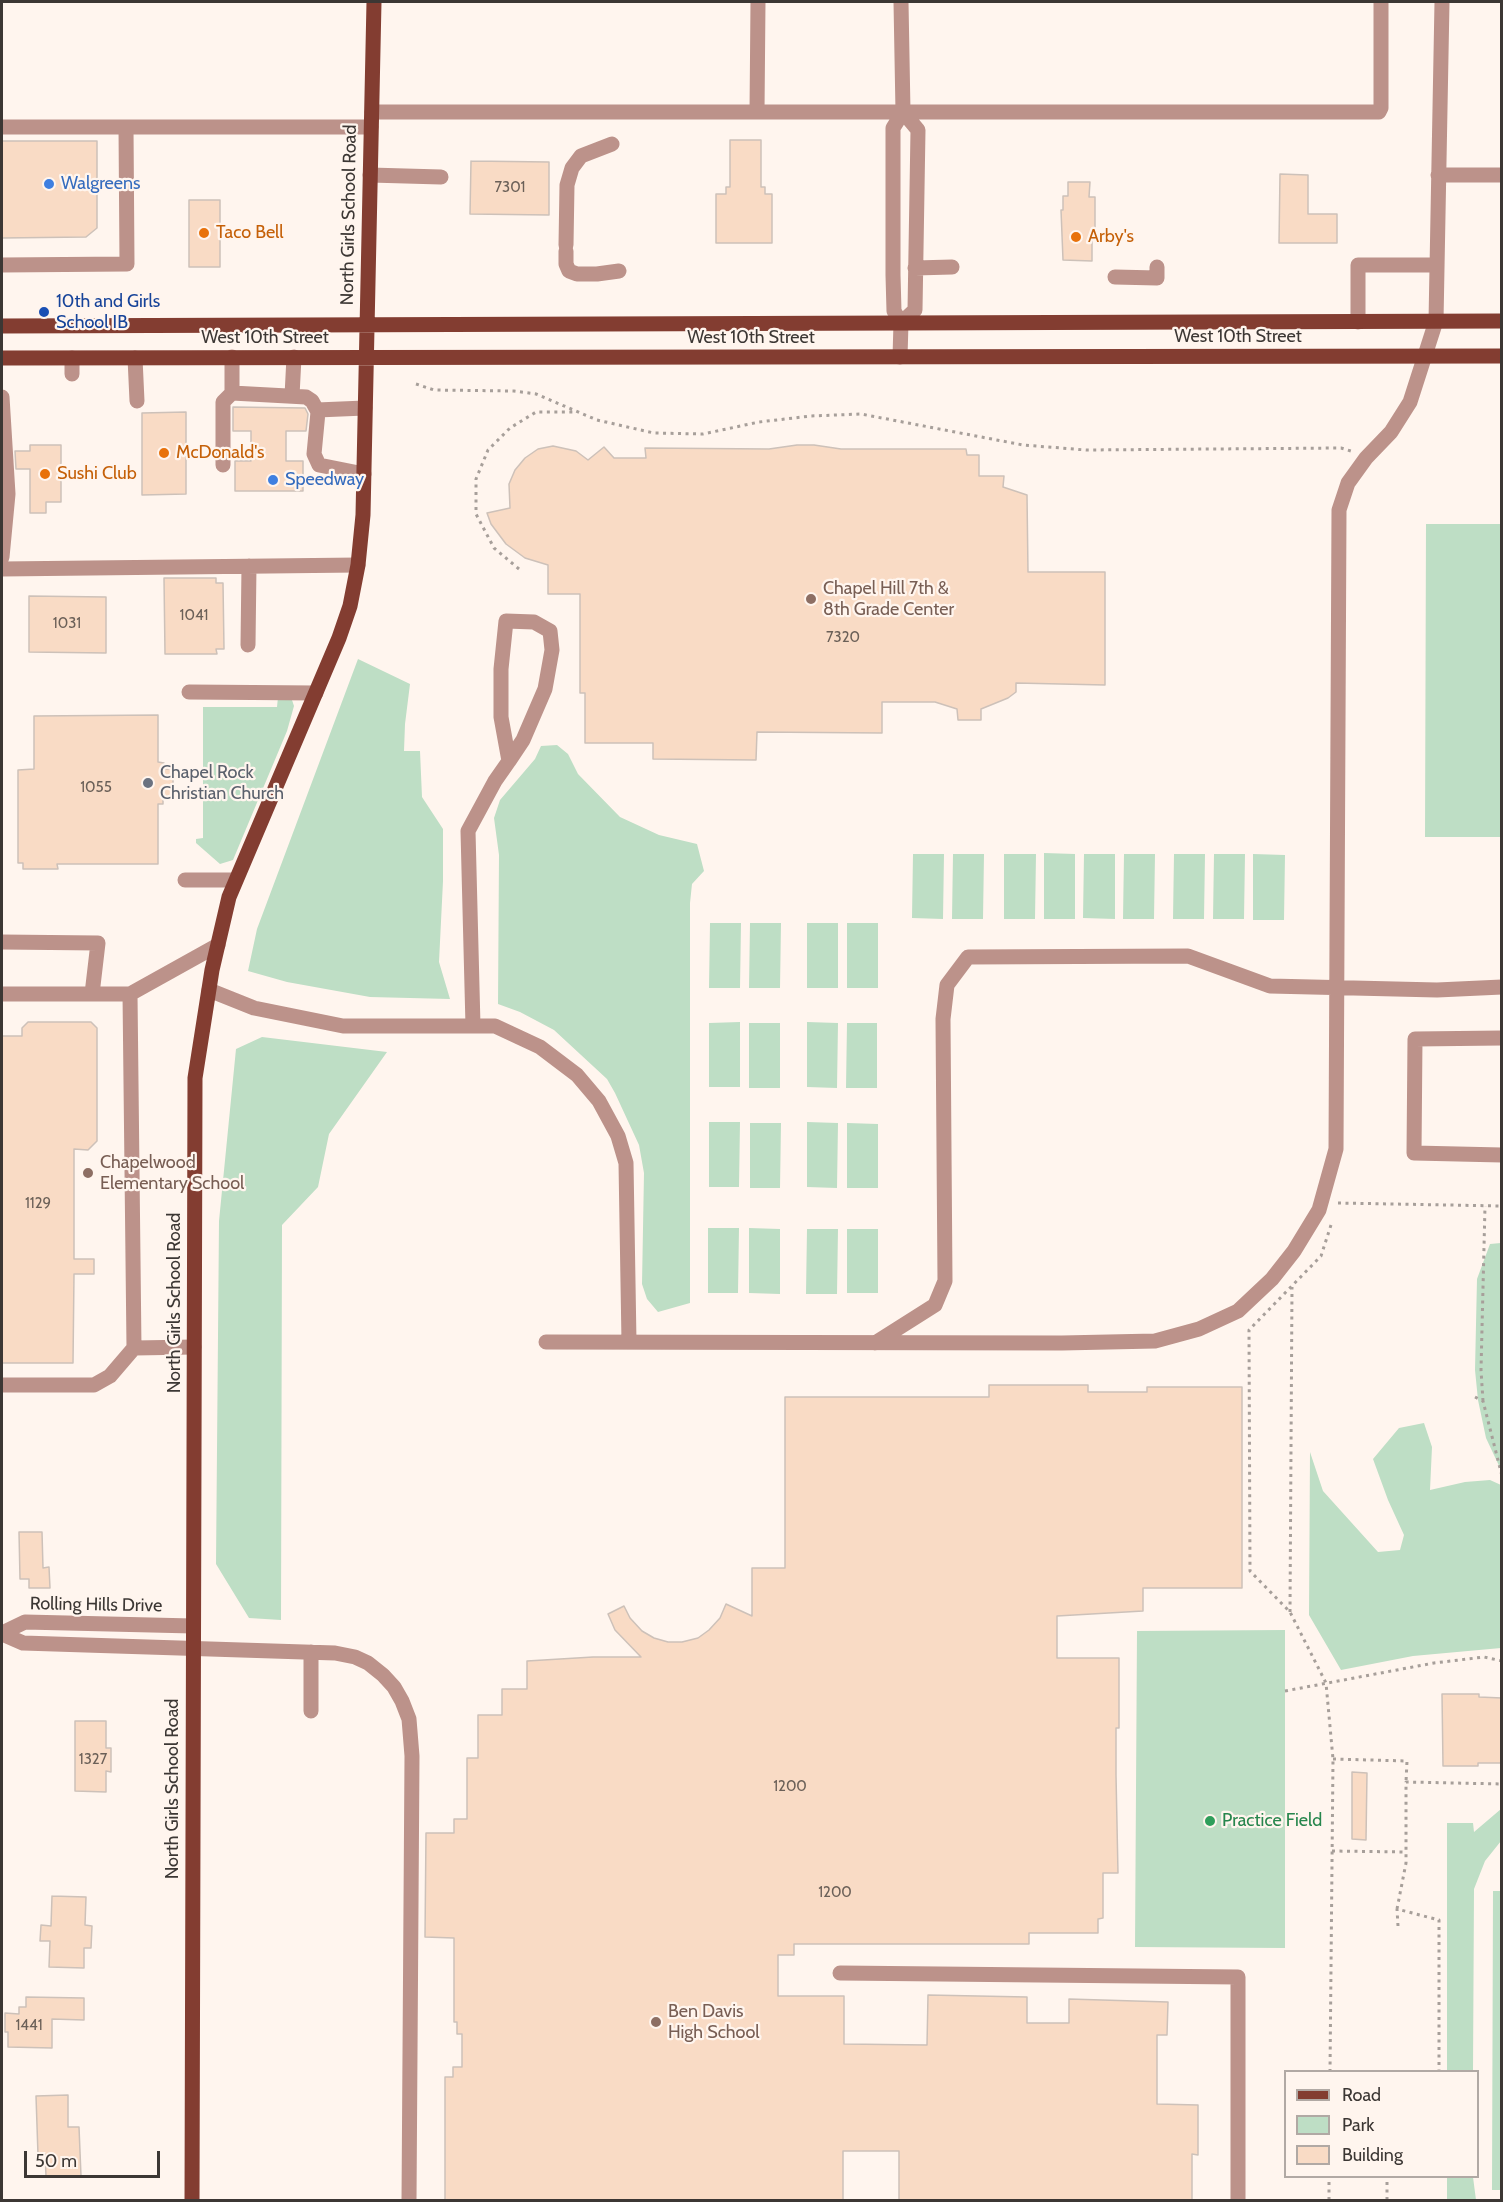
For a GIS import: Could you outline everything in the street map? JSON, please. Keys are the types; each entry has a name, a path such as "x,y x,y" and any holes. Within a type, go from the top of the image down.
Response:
{"main road":[{"name":"North Girls School Road","path":"192,2200 195,1078 218,945 235,880 345,622 358,565 362,532 364,474 374,2"},
{"name":"West 10th Street","path":"2,326 1502,321"},
{"name":"West 10th Street","path":"2,358 1502,357"}],"street":[{"path":"757,112 758,2"},
{"path":"900,357 901,323 894,311 892,275 893,139 894,128 903,112 901,2"},
{"path":"2,127 126,127 757,112 1379,112 1381,108 1381,2"},
{"path":"546,1342 1062,1343 1155,1341 1199,1329 1238,1311 1272,1279 1294,1251 1319,1210 1336,1149 1339,510 1348,483 1366,458 1391,432 1410,402 1418,383 1423,356 1436,321 1442,2"},
{"path":"901,323 915,310 918,130 903,112"},
{"path":"2,265 127,264 126,127"},
{"path":"612,144 581,156 572,168 567,185 566,264 569,271 577,274 620,271"},
{"path":"370,175 441,177"},
{"path":"1438,175 1502,175"},
{"path":"1358,322 1358,265 1437,265"},
{"path":"915,267 952,267"},
{"path":"1115,277 1157,278 1157,267"},
{"path":"223,465 223,402 232,393 232,357"},
{"path":"292,396 294,357"},
{"path":"72,358 72,374"},
{"path":"135,358 136,401"},
{"path":"232,393 306,397 312,401 317,410 314,454 319,465 364,474"},
{"path":"2,398 8,494 2,557"},
{"path":"317,410 365,408"},
{"path":"2,569 358,565"},
{"path":"248,645 249,566"},
{"path":"473,1026 468,831 495,781 509,761 523,740 544,689 552,650 550,631 534,622 506,621 501,669 501,717 509,761"},
{"path":"189,692 316,693"},
{"path":"185,880 235,880"},
{"path":"2,942 98,943 92,994"},
{"path":"2,994 130,994 218,945"},
{"path":"875,1343 935,1305 945,1281 943,1019 947,985 968,957 1188,956 1270,986 1437,990 1502,987"},
{"path":"209,990 254,1008 343,1026 495,1026 540,1047 577,1076 599,1101 618,1136 626,1163 629,1342"},
{"path":"2,1385 94,1385 110,1376 134,1348 130,994"},
{"path":"1502,1038 1415,1039 1414,1153 1502,1155"},
{"path":"134,1348 194,1347"},
{"name":"Rolling Hills Drive","path":"2,1634 25,1622 193,1626"},
{"name":"Rolling Hills Drive","path":"2,1634 23,1643 311,1652 355,1657 368,1663 394,1687 409,1719 412,1768 409,2200"},
{"path":"311,1652 311,1711"},
{"path":"840,1973 1238,1977 1238,2200"}],"path":[{"path":"416,384 434,390 514,391 536,394 597,420 654,433 703,434 811,416 861,414 1034,446 1086,450 1341,448 1366,458"},
{"path":"519,569 494,548 476,514 476,480 488,450 510,428 536,412 578,412"},
{"path":"1336,1203 1502,1206"},
{"path":"1485,1206 1481,1370 1483,1401 1502,1476"},
{"path":"1290,1612 1292,1287"},
{"path":"1249,1329 1250,1571 1290,1612 1326,1683 1333,1759 1330,2070"},
{"path":"1474,1398 1483,1401"},
{"path":"1285,1691 1434,1663 1484,1657 1502,1661"},
{"path":"1333,1759 1407,1761 1406,1863 1397,1909 1398,1926"},
{"path":"1406,1782 1502,1784"},
{"path":"1332,1851 1406,1852"},
{"path":"1397,1909 1439,1920 1439,2070"},
{"path":"1329,2178 1329,2200"},
{"path":"1387,2178 1387,2200"}],"green space":[{"path":"1426,524 1501,524 1501,837 1425,837"},
{"path":"358,659 410,684 404,751 420,751 422,797 443,829 439,962 450,999 370,997 287,982 248,971 257,929"},
{"path":"286,696 292,700 294,706 287,731 233,860 220,864 196,843 196,839 203,838 203,707 277,707 278,697"},
{"path":"557,745 568,754 578,774 620,817 659,835 697,844 704,871 692,884 690,903 690,1303 658,1312 647,1299 642,1284 644,1173 639,1145 615,1093 607,1079 554,1030 520,1012 498,1004 499,855 494,818 500,800 535,759 541,746"},
{"path":"1044,853 1075,854 1075,919 1044,919"},
{"path":"913,854 944,854 943,919 912,918"},
{"path":"953,854 984,854 983,919 952,919"},
{"path":"1004,854 1036,854 1035,919 1004,919"},
{"path":"1084,854 1115,854 1115,919 1083,918"},
{"path":"1124,854 1155,854 1154,919 1123,919"},
{"path":"1174,854 1205,854 1204,919 1173,919"},
{"path":"1214,854 1245,854 1244,919 1213,919"},
{"path":"1253,854 1285,855 1284,920 1253,920"},
{"path":"710,923 741,923 740,988 709,988"},
{"path":"750,923 781,923 780,988 749,988"},
{"path":"807,923 838,923 838,988 807,988"},
{"path":"847,923 878,923 878,988 847,988"},
{"path":"740,1022 740,1087 709,1087 709,1023"},
{"path":"807,1022 838,1023 837,1088 807,1087"},
{"path":"749,1023 780,1023 780,1088 749,1088"},
{"path":"847,1023 877,1023 877,1088 846,1088"},
{"path":"262,1037 387,1052 329,1134 318,1187 282,1225 281,1620 249,1618 216,1564 219,1221 236,1049"},
{"path":"709,1122 740,1122 739,1187 709,1187"},
{"path":"807,1122 838,1123 837,1188 807,1187"},
{"path":"750,1123 781,1123 780,1188 750,1188"},
{"path":"847,1123 878,1124 878,1188 847,1188"},
{"path":"708,1228 739,1228 738,1293 708,1293"},
{"path":"749,1228 780,1229 780,1294 749,1293"},
{"path":"807,1229 838,1229 837,1294 806,1294"},
{"path":"847,1229 878,1229 878,1293 847,1293"},
{"path":"1502,1243 1501,1470 1486,1438 1478,1400 1475,1370 1477,1279 1490,1244"},
{"path":"1424,1423 1432,1447 1430,1490 1465,1482 1490,1480 1501,1485 1501,1648 1413,1656 1341,1670 1309,1615 1310,1452 1323,1491 1378,1552 1400,1550 1404,1535 1373,1459 1399,1428"},
{"name":"Practice Field","path":"1285,1630 1285,1948 1135,1947 1137,1631"},
{"path":"1501,1809 1501,1841 1485,1861 1474,1889 1473,2070 1447,2070 1447,1823 1473,1823 1474,1832"},
{"path":"1493,1891 1502,1891 1501,2190 1492,2190"},
{"path":"1447,2178 1473,2178 1476,2200 1447,2200"}],"building":[{"path":"730,140 761,140 761,187 765,187 765,194 772,194 772,243 716,243 716,194 726,194 726,187 730,187"},
{"name":"Walgreens","path":"2,141 97,141 97,228 86,237 2,238"},
{"path":"471,161 549,162 549,215 470,214"},
{"path":"1280,174 1308,175 1308,214 1337,214 1337,243 1279,243"},
{"path":"1068,182 1090,182 1089,197 1095,197 1095,238 1092,238 1092,261 1063,260 1061,210 1063,210 1063,196 1068,196"},
{"name":"Taco Bell","path":"189,200 220,200 220,267 189,267"},
{"path":"233,407 305,408 308,414 306,431 286,431 286,461 303,461 303,491 235,491 235,461 251,461 251,431 233,431"},
{"name":"McDonald's","path":"186,412 186,494 142,495 142,413"},
{"name":"Sushi Club","path":"30,445 61,445 61,502 46,502 46,513 30,513 30,469 16,469 15,451 30,451"},
{"path":"797,445 841,449 966,449 967,455 979,455 979,476 1004,476 1003,487 1027,495 1028,572 1105,572 1105,685 1016,683 1016,692 1008,698 981,709 981,720 958,720 957,709 935,702 882,702 882,733 757,732 756,760 653,759 653,743 585,743 585,693 580,693 580,594 548,594 548,565 525,558 506,544 491,524 487,513 510,508 509,484 515,470 525,458 538,449 553,446 576,451 588,460 604,447 614,458 646,458 645,448 769,449"},
{"path":"164,578 216,578 216,583 223,583 224,649 216,649 217,654 165,654"},
{"path":"29,596 106,597 106,653 29,652"},
{"path":"158,715 158,762 164,763 164,769 173,769 173,796 163,796 163,804 158,804 158,864 57,864 58,869 23,869 23,863 18,863 18,770 34,769 34,716"},
{"path":"28,1022 91,1022 97,1028 97,1141 88,1150 74,1149 74,1259 94,1259 94,1274 74,1274 73,1363 2,1363 2,1036 22,1036 22,1028"},
{"path":"989,1385 1088,1385 1088,1392 1147,1392 1147,1387 1242,1387 1242,1588 1143,1588 1143,1611 1057,1616 1057,1658 1119,1658 1119,1728 1116,1728 1118,1873 1103,1873 1103,1918 1098,1919 1098,1933 1029,1933 1029,1944 794,1944 794,1955 778,1955 778,1996 844,1996 844,2044 927,2045 928,1995 1027,1997 1027,2023 1069,2023 1069,1999 1168,2002 1167,2035 1157,2035 1157,2104 1198,2105 1198,2155 1192,2154 1192,2200 899,2200 899,2151 843,2151 843,2200 445,2200 445,2077 453,2077 453,2067 462,2067 462,2034 457,2034 457,2022 454,2022 454,1938 425,1937 426,1833 454,1833 454,1819 467,1819 467,1758 478,1758 478,1715 502,1715 502,1689 527,1689 527,1661 641,1657 615,1630 608,1614 624,1606 630,1618 642,1631 668,1642 682,1642 698,1638 720,1618 726,1604 752,1616 752,1568 785,1568 785,1397 989,1397"},
{"path":"19,1532 42,1532 43,1568 49,1567 50,1588 29,1588 29,1579 20,1579"},
{"path":"1442,1694 1479,1694 1479,1697 1502,1698 1502,1763 1443,1766"},
{"path":"75,1721 106,1721 106,1748 111,1748 111,1772 106,1771 106,1792 75,1791"},
{"path":"1352,1772 1367,1773 1366,1840 1352,1839"},
{"path":"52,1896 86,1897 85,1925 92,1926 91,1948 84,1948 84,1968 49,1967 50,1941 40,1941 41,1925 51,1926"},
{"path":"26,1997 84,1998 84,2020 52,2019 52,2048 8,2047 5,2013 19,2014 19,2007 26,2007"},
{"path":"68,2095 68,2127 79,2127 81,2176 46,2176 45,2154 38,2155 36,2096"}],"place":[{"name":"Walgreens","path":"49,184"},
{"name":"Taco Bell","path":"204,233"},
{"name":"Arby's","path":"1076,237"},
{"name":"10th and Girls School IB","path":"44,312"},
{"name":"McDonald's","path":"164,453"},
{"name":"Sushi Club","path":"45,474"},
{"name":"Speedway","path":"273,480"},
{"name":"Chapel Hill 7th & 8th Grade Center","path":"811,599"},
{"name":"Chapel Rock Christian Church","path":"148,783"},
{"name":"Chapelwood Elementary School","path":"88,1173"},
{"name":"Practice Field","path":"1210,1821"},
{"name":"Ben Davis High School","path":"656,2022"}]}
